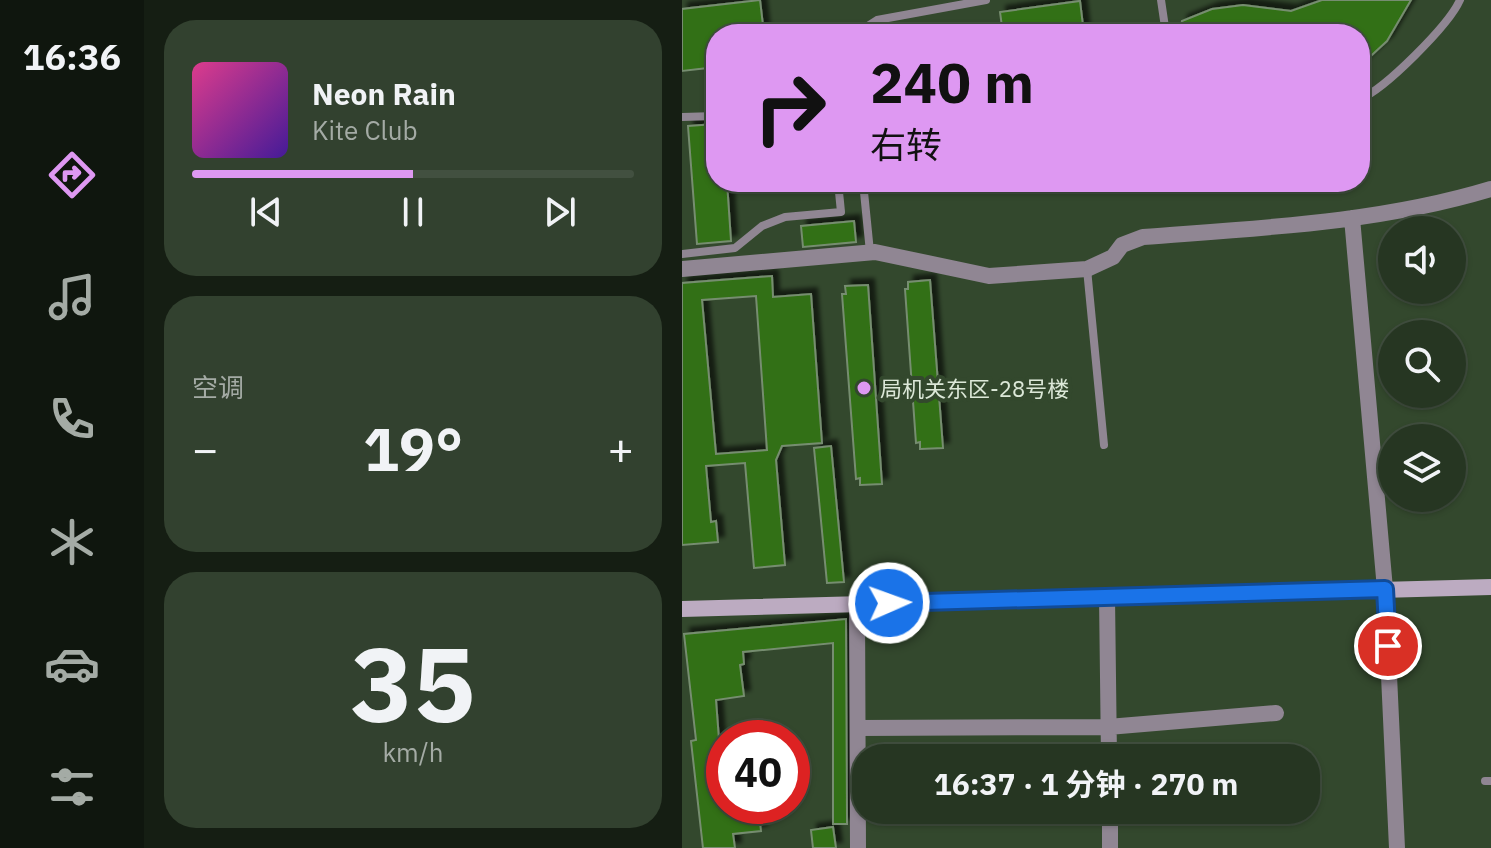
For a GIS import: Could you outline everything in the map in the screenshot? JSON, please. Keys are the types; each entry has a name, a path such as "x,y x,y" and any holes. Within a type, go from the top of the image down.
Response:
{"street":[{"path":"682,269 870,252 989,276 1087,269 1113,257 1122,245 1143,237 1352,218 1454,201 1491,189"},
{"path":"1352,218 1385,589 1397,848"},
{"path":"682,609 1491,587"},
{"path":"1107,597 1109,744"},
{"path":"857,604 858,848"},
{"path":"858,728 1108,727 1276,713"},
{"path":"1110,824 1110,848"}],"lane":[{"path":"871,24 877,20 986,0"},
{"path":"1161,0 1165,24"},
{"path":"1370,93 1382,85 1451,17 1460,0"},
{"path":"682,117 706,116"},
{"path":"682,254 735,248 762,226 785,217 841,212 839,192"},
{"path":"864,192 870,252"},
{"path":"1087,269 1104,445"}],"building":[{"path":"760,0 763,24 706,24 706,68 682,71 682,9"},
{"path":"1322,0 1411,0 1387,41 1370,57 1370,24 1182,24 1182,21 1212,9 1243,5 1291,11"},
{"path":"1080,1 1083,24 1002,24 1000,12"},
{"path":"706,125 706,192 728,192 731,241 697,244 688,126"},
{"path":"854,221 856,242 803,247 801,226"},
{"path":"772,276 773,297 811,294 822,443 782,446 776,460 785,565 754,568 745,463 706,466 711,522 716,521 718,542 682,545 682,283","holes":["756,296 767,450 716,454 702,300"]},
{"path":"930,280 943,448 920,449 920,442 916,443 905,289 908,289 908,282"},
{"name":"局机关东区-28号楼","path":"868,285 882,484 860,485 860,478 856,479 842,294 846,294 845,286"},
{"path":"831,446 844,582 827,583 814,448"},
{"path":"846,619 847,824 833,824 833,643 743,652 744,664 740,665 744,696 716,700 718,720 706,720 706,824 760,824 761,831 733,834 735,848 703,848 691,741 696,740 684,634"},
{"path":"833,827 836,848 813,848 811,830"}],"place":[{"name":"局机关东区-28号楼","path":"864,388"}],"route":[{"path":"889,603 1385,589 1388,646"}]}
